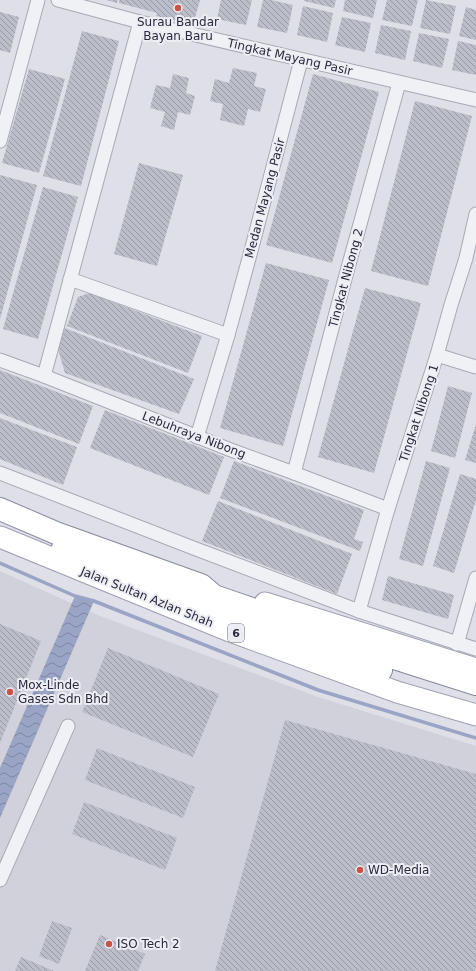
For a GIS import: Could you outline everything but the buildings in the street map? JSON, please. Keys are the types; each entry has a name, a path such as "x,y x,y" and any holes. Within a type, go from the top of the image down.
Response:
{"highway":[{"name":"Jalan Sultan Azlan Shah","path":"0,509 56,533 201,585 214,596 476,700"},
{"name":"Jalan Sultan Azlan Shah","path":"0,525 246,625 386,663 476,684"}],"main road":[{"name":"Jalan Sultan Azlan Shah","path":"0,537 230,631 397,692 476,715"},
{"name":"Jalan Sultan Azlan Shah","path":"201,585 242,596 476,669"}],"street":[{"path":"0,142 38,0"},
{"name":"Tingkat Mayang Pasir","path":"58,0 140,22 476,100"},
{"path":"44,376 140,22"},
{"name":"Medan Mayang Pasir","path":"197,437 228,335 301,60"},
{"name":"Tingkat Nibong 2","path":"294,473 346,275 399,83"},
{"name":"Tingkat Nibong 1","path":"359,611 388,509 437,355 451,305 471,259 476,214"},
{"path":"70,279 228,335"},
{"path":"437,355 476,367"},
{"name":"Lebuhraya Nibong","path":"0,360 197,437 388,509"},
{"path":"0,473 359,611 476,649"},
{"path":"457,644 476,578"},
{"path":"0,880 68,726"}],"shaded area":[{"path":"0,571 100,616 318,697 476,746 476,971 0,971"}],"water":[{"path":"75,596 94,601 0,818 0,768"}],"waterway":[{"path":"0,563 75,596 94,601 318,690 476,738"}],"place":[{"name":"Surau Bandar Bayan Baru","path":"178,8"},
{"name":"Mox-Linde Gases Sdn Bhd","path":"10,692"},
{"name":"WD-Media","path":"360,870"},
{"name":"ISO Tech 2","path":"109,944"}]}
